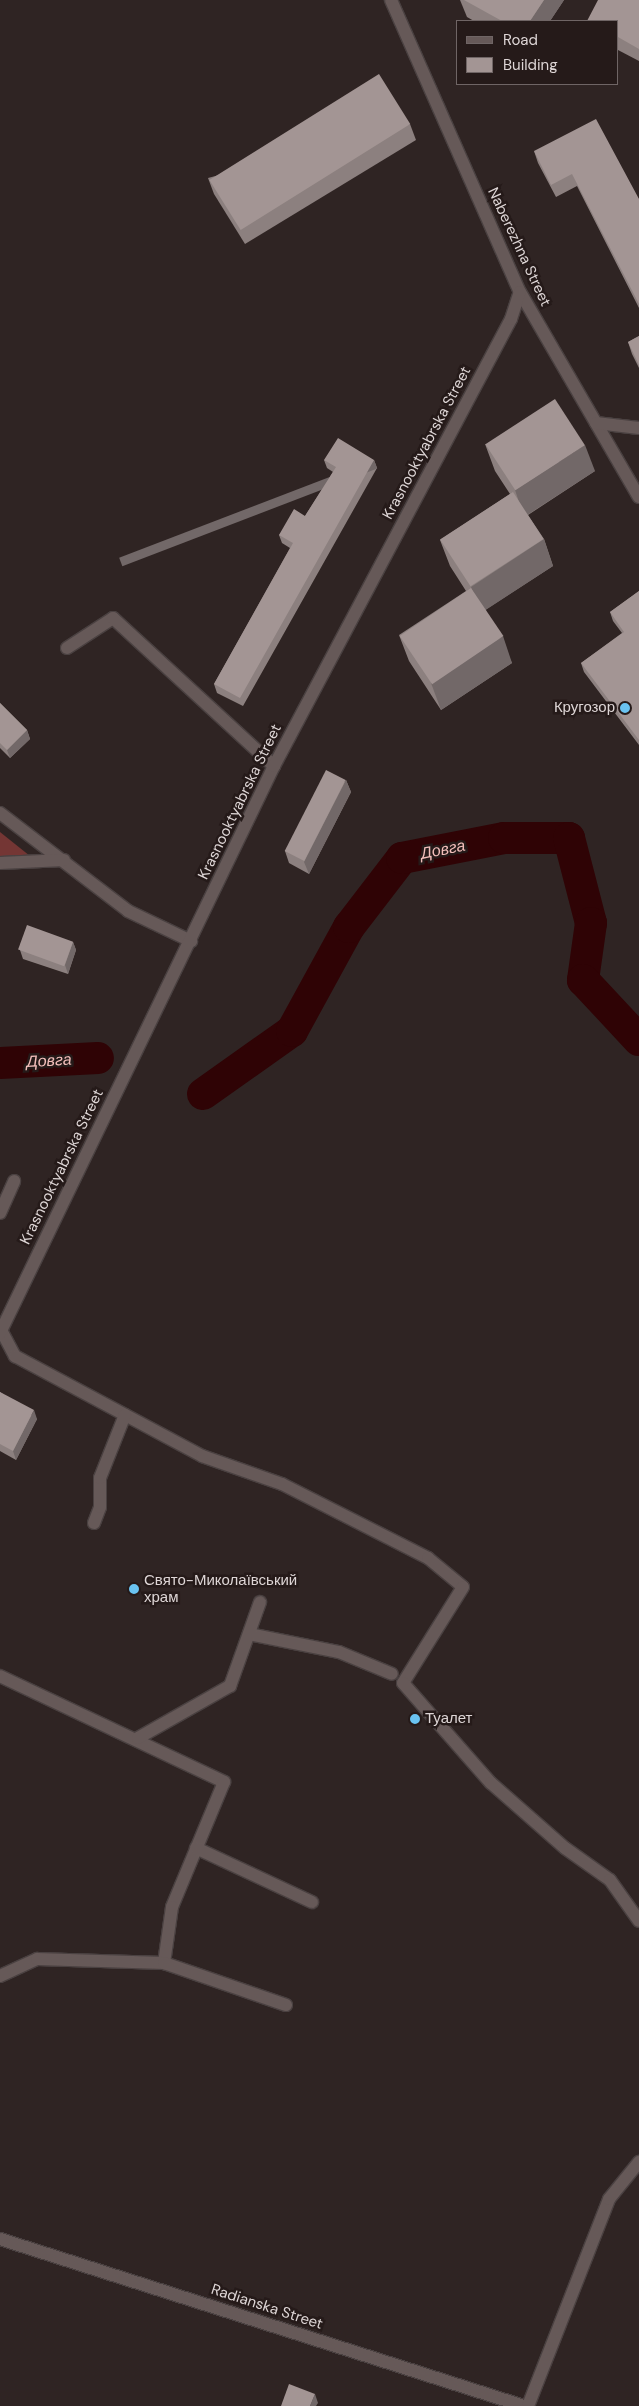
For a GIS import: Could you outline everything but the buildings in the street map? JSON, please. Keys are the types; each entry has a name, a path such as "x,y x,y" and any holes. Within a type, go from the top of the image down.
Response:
{"street":[{"name":"Naberezhna Street","path":"391,0 520,292 639,497"},
{"name":"Krasnooktyabrska Street","path":"1,1331 274,766 503,334 520,292"},
{"path":"596,423 639,428"},
{"path":"67,648 113,618 274,766"},
{"path":"0,813 64,860 128,911 191,941"},
{"path":"0,863 64,860"},
{"path":"0,1213 14,1182"},
{"path":"1,1331 16,1356 202,1456 282,1484 428,1558 463,1587 403,1683 491,1783 565,1848 610,1880 639,1921"},
{"path":"94,1523 100,1507 100,1478 125,1415"},
{"path":"138,1738 230,1686 260,1602"},
{"path":"249,1634 338,1652 392,1674"},
{"path":"0,1676 138,1738 224,1782 172,1907 164,1963"},
{"path":"196,1848 312,1902"},
{"path":"0,1976 37,1959 164,1963 286,2005"},
{"path":"528,2406 609,2199 639,2162"},
{"name":"Radianska Street","path":"0,2239 524,2406"}],"shaded area":[{"path":"0,832 35,860 0,857"}],"waterway":[{"name":"Довга","path":"203,1094 292,1031 349,927 402,858 504,838 569,838 591,923 583,980 639,1040"},
{"name":"Довга","path":"0,1063 98,1058"}],"place":[{"name":"Кругозор","path":"625,708"},
{"name":"Свято-Миколаївський храм","path":"134,1589"},
{"name":"Туалет","path":"415,1719"}]}
